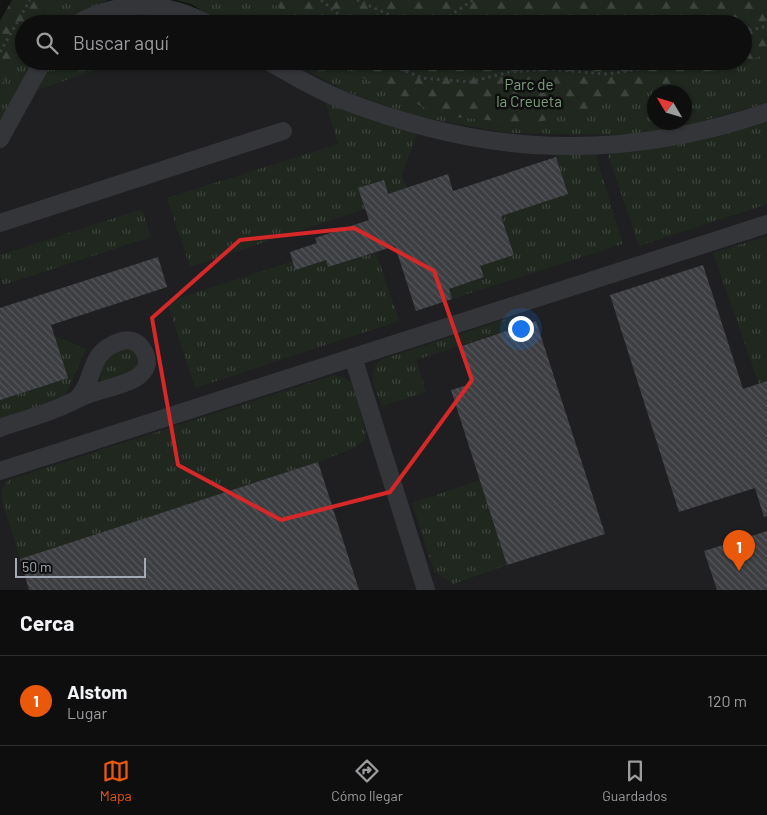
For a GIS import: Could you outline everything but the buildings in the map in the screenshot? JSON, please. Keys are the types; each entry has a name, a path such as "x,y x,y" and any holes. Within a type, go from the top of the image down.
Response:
{"lane":[{"path":"90,15 102,9 120,4 138,2 160,3 193,15"},
{"path":"0,139 38,70"},
{"path":"284,70 344,100 388,116 432,129 528,144 567,146 648,140 695,133 767,112"},
{"path":"0,223 283,131"},
{"path":"0,471 767,224"},
{"path":"352,357 426,590"},
{"path":"0,428 76,400"}],"path":[{"path":"21,15 30,0"},
{"path":"321,0 339,15"},
{"path":"356,0 389,15"},
{"path":"451,15 472,0"},
{"path":"0,52 15,26"},
{"path":"752,30 767,26"},
{"path":"403,70 422,78 470,82 509,72 535,70"},
{"path":"560,70 606,74 634,70"}],"highlighted area":[{"path":"354,228 434,271 472,380 390,492 281,520 178,465 152,318 240,240"}],"shaded area":[{"path":"767,54 767,590 0,590 0,88 15,62 15,70 352,70 359,76 532,124 647,90 647,130 692,130 692,85 663,85 713,70 752,70 752,58"}],"green space":[{"path":"12,0 50,0 42,15 15,15 15,62 0,88 0,21"},
{"path":"50,0 109,0 75,15 42,15"},
{"path":"176,0 270,0 288,15 209,15 191,4"},
{"name":"Parc de la Creueta","path":"270,0 767,0 767,54 752,59 752,15 288,15"},
{"path":"126,13 167,15 120,15"},
{"path":"767,54 767,103 692,124 692,85 647,85 647,130 662,130 625,135 508,133 415,116 345,91 307,70 352,70 359,76 513,70 752,70 752,58"},
{"path":"15,62 15,70 28,70 0,121 0,88"},
{"path":"47,70 96,70 34,91"},
{"name":"Parc de la Creueta","path":"352,70 716,70 668,85 647,85 647,92 532,124 442,116 359,76"},
{"path":"325,101 418,132 402,174 407,188 388,194 383,180 359,188 365,209 190,267 167,198 338,144"},
{"path":"767,119 767,204 639,246 607,152 668,147 712,137"},
{"path":"555,153 595,153 623,244 452,299 449,289 483,278 480,266 514,255 501,216 568,194"},
{"path":"142,209 151,237 3,285 0,274 0,255"},
{"path":"767,237 767,381 759,384 713,253"},
{"path":"376,252 399,321 195,388 167,302 293,261 326,260 329,267"},
{"path":"509,318 526,324 416,360 426,392 382,406 374,387 372,375 377,364 383,359"},
{"path":"55,336 86,349 69,388 63,397 58,400 0,420 0,400"},
{"path":"128,348 136,357 137,361 134,369 119,377 101,380 99,375 108,356"},
{"path":"334,375 348,380 352,384 366,432 365,439 356,447 318,462 20,559 1,497 1,491 8,480"},
{"path":"480,480 507,565 453,584 434,571 412,503"}],"place":[{"name":"Alstom","path":"739,571"}]}
